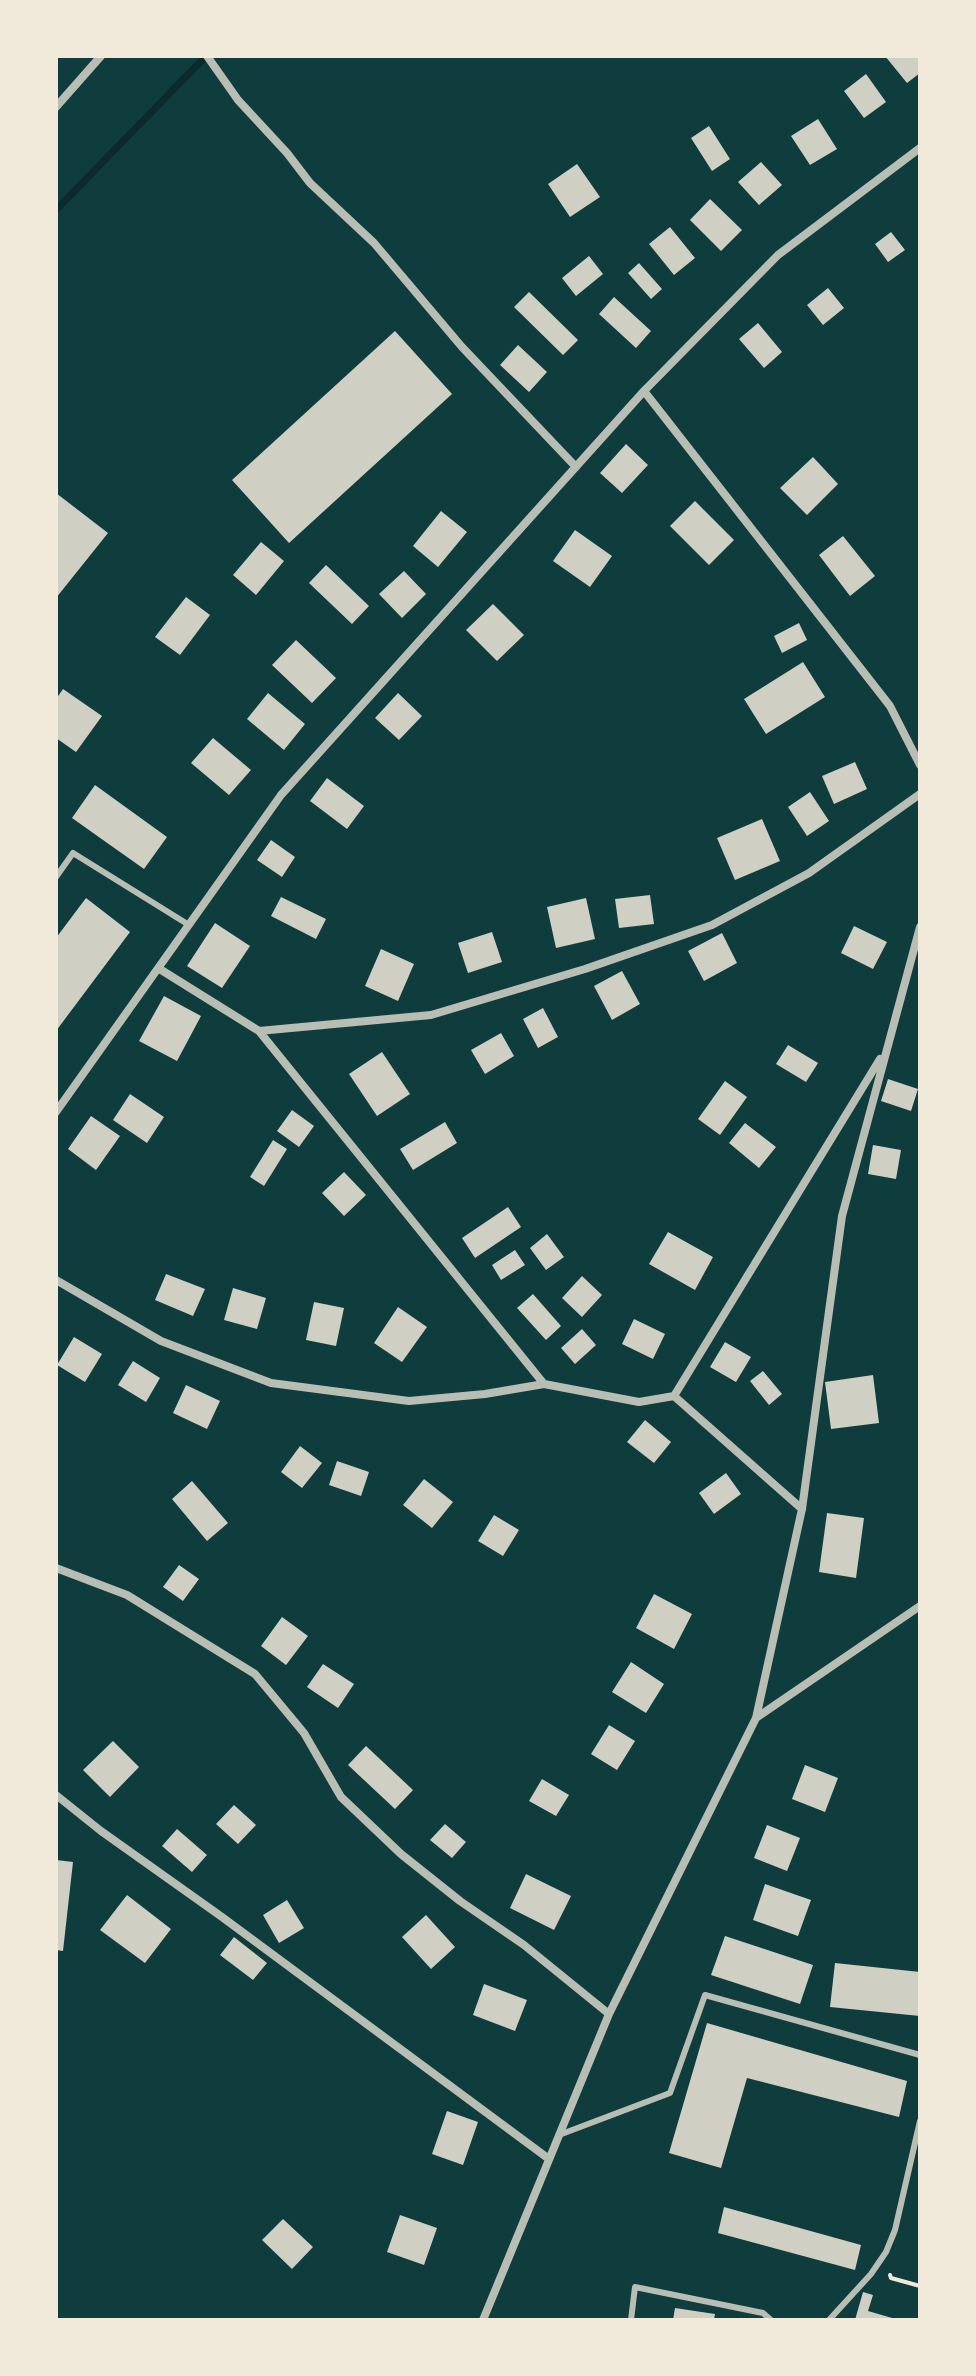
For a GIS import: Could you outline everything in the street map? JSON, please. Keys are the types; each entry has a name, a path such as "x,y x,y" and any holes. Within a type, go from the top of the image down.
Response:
{"street":[{"path":"56,107 101,56"},
{"path":"207,56 238,100 310,183 374,243 462,347 576,467"},
{"path":"56,1112 281,795 644,391 778,255 920,148"},
{"path":"644,391 890,706 920,765"},
{"path":"259,1031 431,1015 585,969 712,925 809,873 920,794"},
{"path":"483,2320 609,2014 756,1718 802,1509 842,1216 920,927"},
{"path":"158,968 259,1031 544,1384"},
{"path":"56,1280 161,1341 271,1383 409,1401 485,1394 544,1384 639,1402 674,1396 885,1052"},
{"path":"674,1396 802,1509"},
{"path":"56,1568 127,1595 255,1674 304,1733 341,1797 401,1854 460,1901 524,1945 609,2014"},
{"path":"756,1718 920,1606"},
{"path":"56,1795 549,2159"}],"lane":[{"path":"56,877 73,853 189,925"},
{"path":"559,2135 670,2093 705,1995 920,2055"},
{"path":"829,2320 871,2274 886,2252 895,2230 920,2121"},
{"path":"631,2320 635,2287 763,2313 771,2320"}],"path":[{"path":"886,2252 891,2278 920,2286"}],"building":[{"path":"885,56 920,56 920,73 907,83"},
{"path":"866,74 886,102 864,118 844,91"},
{"path":"818,119 837,149 810,165 791,136"},
{"path":"709,126 730,159 712,171 691,138"},
{"path":"761,162 782,185 759,205 738,182"},
{"path":"577,164 600,197 570,217 548,184"},
{"path":"710,199 742,230 721,251 690,220"},
{"path":"670,227 695,258 674,275 649,244"},
{"path":"891,232 905,250 888,262 875,244"},
{"path":"589,256 603,274 576,296 562,278"},
{"path":"639,263 662,289 651,299 628,273"},
{"path":"828,288 844,308 823,325 807,305"},
{"path":"529,292 578,340 563,355 514,307"},
{"path":"614,297 651,331 636,348 599,314"},
{"path":"758,323 782,352 764,368 739,339"},
{"path":"395,331 452,394 289,543 232,480"},
{"path":"518,345 547,372 529,392 500,365"},
{"path":"626,444 648,465 622,493 600,473"},
{"path":"813,457 838,484 807,515 780,488"},
{"path":"56,493 108,533 56,598"},
{"path":"695,501 734,540 709,565 670,526"},
{"path":"441,511 467,532 438,567 413,546"},
{"path":"575,530 612,556 590,587 553,561"},
{"path":"843,536 875,576 850,596 819,555"},
{"path":"261,542 284,561 256,595 233,575"},
{"path":"326,565 369,606 352,624 309,583"},
{"path":"404,571 426,594 402,618 379,594"},
{"path":"186,597 210,615 180,655 155,637"},
{"path":"493,604 524,635 497,661 466,630"},
{"path":"799,623 807,640 782,653 774,636"},
{"path":"296,640 336,678 312,703 272,665"},
{"path":"803,662 825,697 766,734 744,699"},
{"path":"63,689 102,716 76,752 56,738 56,699"},
{"path":"268,693 305,724 284,750 247,719"},
{"path":"398,693 422,716 399,740 375,718"},
{"path":"213,738 251,770 229,795 191,763"},
{"path":"855,762 867,789 834,804 822,776"},
{"path":"327,778 364,806 347,829 310,801"},
{"path":"95,785 167,837 144,869 72,818"},
{"path":"810,792 829,821 807,836 788,807"},
{"path":"762,819 780,861 735,880 717,838"},
{"path":"271,840 295,857 282,877 257,860"},
{"path":"650,895 654,924 619,928 615,899"},
{"path":"281,897 326,919 316,939 271,916"},
{"path":"86,898 130,932 56,1031 56,938"},
{"path":"586,898 595,939 556,948 547,907"},
{"path":"215,923 250,946 222,988 187,966"},
{"path":"854,926 887,942 873,969 841,953"},
{"path":"492,932 502,962 468,973 458,943"},
{"path":"722,933 737,963 704,981 688,951"},
{"path":"381,949 414,964 398,1001 365,986"},
{"path":"622,971 640,1004 612,1020 594,986"},
{"path":"164,996 201,1016 177,1061 139,1041"},
{"path":"543,1008 558,1037 538,1048 523,1019"},
{"path":"501,1033 514,1056 485,1074 471,1050"},
{"path":"788,1045 818,1063 806,1082 776,1064"},
{"path":"382,1052 410,1094 377,1116 349,1074"},
{"path":"888,1079 918,1089 911,1111 881,1101"},
{"path":"725,1081 747,1097 720,1135 698,1119"},
{"path":"130,1094 164,1117 147,1143 113,1120"},
{"path":"292,1110 314,1126 299,1147 277,1131"},
{"path":"91,1116 120,1136 96,1170 68,1149"},
{"path":"445,1122 457,1143 413,1170 400,1149"},
{"path":"745,1123 776,1147 759,1168 729,1143"},
{"path":"273,1140 287,1149 264,1186 250,1177"},
{"path":"873,1145 901,1150 896,1179 868,1174"},
{"path":"344,1172 366,1195 344,1216 322,1193"},
{"path":"508,1207 521,1227 475,1258 462,1238"},
{"path":"668,1232 713,1257 695,1290 649,1264"},
{"path":"547,1234 564,1257 546,1270 530,1248"},
{"path":"515,1250 525,1265 501,1280 492,1265"},
{"path":"166,1274 205,1289 193,1316 155,1300"},
{"path":"582,1276 602,1295 582,1317 562,1298"},
{"path":"233,1288 266,1298 257,1329 224,1320"},
{"path":"533,1294 561,1326 546,1340 517,1308"},
{"path":"314,1302 344,1308 336,1346 306,1340"},
{"path":"398,1307 427,1327 402,1362 374,1343"},
{"path":"634,1319 665,1334 653,1359 622,1344"},
{"path":"582,1329 596,1345 575,1364 561,1348"},
{"path":"74,1337 102,1354 85,1382 57,1365"},
{"path":"725,1342 751,1357 736,1382 710,1367"},
{"path":"133,1361 160,1378 146,1402 118,1385"},
{"path":"763,1371 782,1394 769,1405 750,1381"},
{"path":"873,1375 879,1423 831,1429 825,1382"},
{"path":"186,1385 220,1401 207,1429 173,1413"},
{"path":"645,1420 671,1442 654,1463 627,1442"},
{"path":"300,1446 322,1463 302,1488 281,1472"},
{"path":"337,1461 369,1472 361,1496 329,1485"},
{"path":"726,1473 741,1494 714,1514 699,1493"},
{"path":"424,1479 453,1502 432,1528 403,1505"},
{"path":"192,1481 228,1523 207,1541 172,1499"},
{"path":"827,1513 864,1518 856,1578 819,1572"},
{"path":"494,1515 519,1530 503,1556 478,1541"},
{"path":"179,1565 199,1579 183,1601 163,1587"},
{"path":"654,1594 692,1614 674,1649 636,1628"},
{"path":"282,1617 308,1636 286,1665 261,1646"},
{"path":"631,1662 664,1684 646,1713 612,1692"},
{"path":"323,1664 354,1684 338,1708 307,1687"},
{"path":"609,1725 635,1741 617,1770 591,1754"},
{"path":"113,1741 139,1767 110,1797 83,1770"},
{"path":"366,1746 413,1790 395,1809 348,1765"},
{"path":"805,1765 838,1778 825,1812 792,1799"},
{"path":"542,1779 569,1795 556,1816 529,1801"},
{"path":"234,1805 256,1825 238,1844 216,1824"},
{"path":"445,1824 466,1842 452,1858 430,1840"},
{"path":"767,1825 800,1838 787,1871 754,1858"},
{"path":"177,1829 207,1855 192,1872 162,1846"},
{"path":"56,1860 73,1862 63,1951 56,1950"},
{"path":"526,1874 571,1896 554,1930 510,1908"},
{"path":"765,1884 811,1900 798,1936 753,1920"},
{"path":"127,1895 171,1929 145,1963 100,1930"},
{"path":"287,1900 304,1928 279,1943 263,1915"},
{"path":"426,1915 455,1947 431,1969 402,1937"},
{"path":"725,1936 813,1965 800,2004 711,1975"},
{"path":"234,1937 267,1963 253,1980 220,1955"},
{"path":"835,1963 920,1972 920,2016 830,2007"},
{"path":"484,1984 527,2000 515,2031 473,2015"},
{"path":"707,2023 907,2081 899,2117 747,2078 721,2168 669,2153"},
{"path":"447,2111 478,2122 463,2165 432,2154"},
{"path":"724,2207 861,2245 855,2270 718,2233"},
{"path":"400,2215 437,2228 424,2265 387,2252"},
{"path":"283,2219 313,2247 292,2269 262,2240"},
{"path":"863,2292 873,2295 868,2311 899,2320 855,2320"},
{"path":"675,2308 715,2314 714,2320 673,2320"}],"waterway":[{"path":"56,210 206,56"}]}
